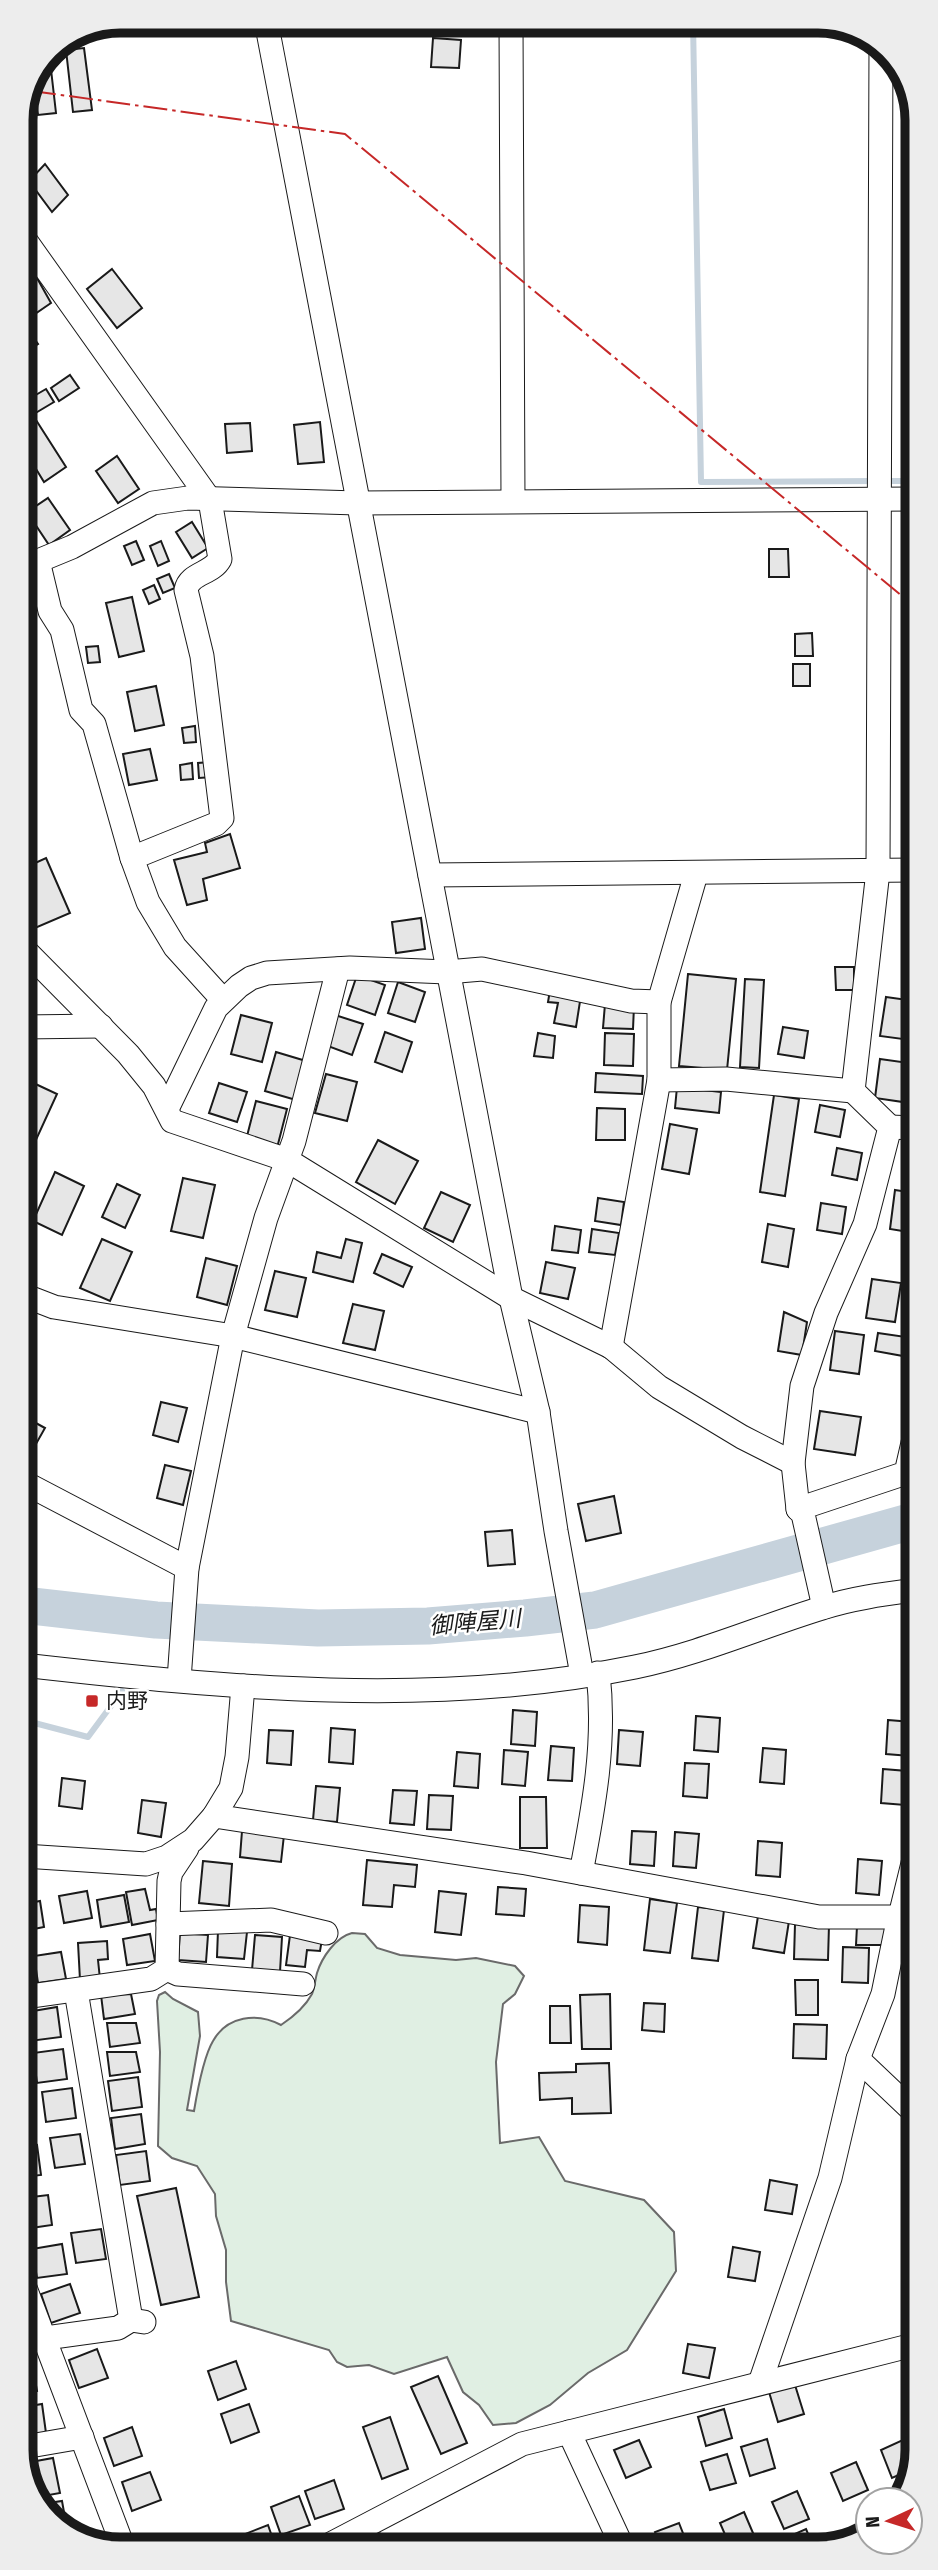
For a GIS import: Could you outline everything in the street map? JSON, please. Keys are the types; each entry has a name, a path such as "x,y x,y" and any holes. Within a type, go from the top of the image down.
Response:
{"street":[{"path":"269,33 510,1298 538,1412 565,1578 586,1667 602,1713 598,1777 581,1873"},
{"path":"511,33 513,501"},
{"path":"853,1091 878,872 881,61"},
{"path":"33,251 210,500 219,559 216,565 191,580 187,584 187,590 202,656 222,818 216,824 132,858"},
{"path":"33,560 72,547 153,503 188,498 358,503 513,501 880,489 905,496"},
{"path":"33,568 50,611 62,631 81,710 94,724 132,858 148,902 175,947 223,1000"},
{"path":"430,875 905,871"},
{"path":"611,1347 659,1080 659,1002 696,874"},
{"path":"33,958 149,1079 172,1121 287,1160 510,1298 611,1347 659,1388 742,1437 793,1463"},
{"path":"179,1669 186,1577 233,1336 266,1218 300,1117 338,969"},
{"path":"167,1109 216,1008 251,978 267,973 338,969 447,972 482,969 631,1001 659,1002"},
{"path":"33,1027 101,1026"},
{"path":"659,1080 726,1079 853,1091 890,1127 905,1128"},
{"path":"822,1599 800,1511 793,1463 802,1386 826,1312 865,1224 890,1127"},
{"path":"33,1299 54,1307 233,1336 538,1412"},
{"path":"800,1511 905,1473"},
{"path":"33,1488 186,1577"},
{"path":"33,1665 179,1669 243,1686 416,1691 536,1682 586,1667 637,1667 728,1640 822,1599 905,1591"},
{"path":"167,1969 171,1872 214,1816 230,1788 235,1772 243,1686"},
{"path":"214,1816 581,1873 819,1917 905,1913"},
{"path":"33,1857 146,1864 167,1857 193,1840"},
{"path":"760,2383 830,2178 858,2059 883,1994 897,1926 905,1917"},
{"path":"167,1924 271,1920 326,1933"},
{"path":"167,1969 178,1974 303,1984"},
{"path":"33,1996 151,1979 167,1969"},
{"path":"76,1991 139,2321 118,2328 35,2339 82,2437 111,2536"},
{"path":"858,2059 905,2104"},
{"path":"344,2537 522,2444 905,2347"},
{"path":"569,2432 618,2537"},
{"path":"33,2445 82,2437"}],"green space":[{"path":"352,1933 365,1934 377,1948 400,1955 456,1960 476,1958 515,1966 524,1976 515,1994 503,2004 496,2062 500,2143 539,2137 565,2181 644,2200 674,2232 676,2271 627,2350 588,2373 550,2405 516,2423 493,2425 479,2405 463,2392 447,2357 394,2374 369,2365 347,2367 337,2362 329,2350 231,2321 226,2282 226,2250 216,2216 215,2194 197,2166 172,2158 158,2146 159,1995 165,1992 198,2012 200,2036 187,2110 194,2111 207,2056 219,2033 226,2026 243,2019 262,2019 281,2025 290,2019 312,1994 317,1973 326,1954 335,1943"},
{"path":"377,2530 383,2537 365,2537"}],"shaded area":[{"path":"905,1516 905,1533 831,1552 823,1538"}],"building":[{"path":"433,38 461,40 459,68 431,67"},
{"path":"84,48 92,110 73,112 66,53 70,50"},
{"path":"51,69 56,113 38,115 36,99"},
{"path":"45,164 68,195 52,212 33,186 33,177"},
{"path":"112,269 142,308 117,328 87,289"},
{"path":"37,278 51,303 33,315 33,280"},
{"path":"70,375 79,388 59,401 51,388"},
{"path":"46,389 54,402 33,414 33,397"},
{"path":"36,420 66,467 44,482 33,464 33,422"},
{"path":"320,422 324,462 298,464 294,425"},
{"path":"250,423 252,451 227,453 225,424"},
{"path":"117,456 139,489 118,503 96,471"},
{"path":"48,498 70,530 49,545 33,521 33,508"},
{"path":"192,522 208,548 192,558 176,532"},
{"path":"136,541 144,560 132,565 124,546"},
{"path":"161,541 169,561 158,566 150,546"},
{"path":"769,549 788,549 789,577 769,577"},
{"path":"169,574 175,588 163,593 157,579"},
{"path":"154,585 160,599 149,604 143,590"},
{"path":"132,597 144,651 119,657 106,603"},
{"path":"812,633 813,656 795,656 795,634"},
{"path":"98,646 100,662 88,663 86,647"},
{"path":"793,664 810,664 810,686 793,686"},
{"path":"156,686 164,725 135,731 127,692"},
{"path":"195,726 196,742 184,743 182,728"},
{"path":"150,749 157,780 129,785 123,754"},
{"path":"210,762 212,777 199,778 198,763"},
{"path":"192,763 193,779 181,780 180,765"},
{"path":"230,834 240,868 203,879 207,900 187,905 174,860 207,852 205,843"},
{"path":"46,858 70,913 33,929 33,864"},
{"path":"421,918 425,949 396,953 392,922"},
{"path":"835,967 854,967 854,990 836,990"},
{"path":"688,974 736,979 727,1070 679,1066"},
{"path":"357,975 385,985 375,1015 347,1005"},
{"path":"745,979 764,980 759,1068 740,1067"},
{"path":"398,982 425,992 415,1022 388,1013"},
{"path":"550,990 581,995 576,1027 554,1023 558,1003 548,1002"},
{"path":"886,997 905,1000 905,1039 880,1036"},
{"path":"605,1004 634,1006 633,1029 603,1028"},
{"path":"241,1015 272,1023 262,1062 231,1054"},
{"path":"335,1015 363,1024 352,1055 325,1045"},
{"path":"783,1027 808,1031 804,1058 778,1054"},
{"path":"385,1032 412,1042 402,1072 375,1062"},
{"path":"538,1033 555,1036 553,1058 534,1056"},
{"path":"605,1033 634,1034 633,1066 604,1065"},
{"path":"276,1052 306,1061 296,1100 265,1091"},
{"path":"880,1059 905,1062 903,1102 875,1098"},
{"path":"596,1073 643,1076 642,1094 595,1092"},
{"path":"326,1074 357,1082 347,1121 315,1113"},
{"path":"33,1083 57,1094 35,1142 33,1141"},
{"path":"219,1083 247,1092 237,1122 209,1113"},
{"path":"677,1087 721,1092 719,1113 675,1108"},
{"path":"774,1095 799,1099 785,1196 760,1192"},
{"path":"256,1101 287,1109 277,1148 246,1140"},
{"path":"820,1105 845,1110 840,1137 815,1132"},
{"path":"597,1108 625,1109 625,1140 596,1140"},
{"path":"670,1124 697,1129 689,1174 662,1169"},
{"path":"378,1140 418,1161 395,1204 356,1182"},
{"path":"837,1148 862,1153 857,1180 832,1175"},
{"path":"55,1172 84,1186 62,1235 33,1221"},
{"path":"183,1178 215,1185 203,1238 171,1231"},
{"path":"117,1184 140,1195 125,1228 102,1217"},
{"path":"895,1190 905,1192 905,1231 890,1229"},
{"path":"441,1192 470,1205 453,1242 424,1228"},
{"path":"598,1198 624,1202 621,1225 595,1221"},
{"path":"821,1203 846,1207 842,1234 817,1230"},
{"path":"768,1224 794,1229 788,1267 762,1262"},
{"path":"555,1226 581,1230 578,1253 552,1250"},
{"path":"592,1229 619,1233 615,1255 589,1252"},
{"path":"102,1239 132,1252 110,1301 80,1288"},
{"path":"346,1239 362,1243 353,1282 313,1272 317,1252 341,1258"},
{"path":"382,1254 412,1267 403,1287 374,1273"},
{"path":"206,1258 237,1266 227,1305 197,1297"},
{"path":"546,1262 575,1268 568,1299 540,1293"},
{"path":"275,1271 306,1278 297,1317 265,1310"},
{"path":"872,1279 901,1283 895,1322 866,1318"},
{"path":"353,1304 384,1311 375,1350 343,1343"},
{"path":"784,1312 807,1322 802,1355 778,1351"},
{"path":"835,1331 864,1335 859,1374 830,1370"},
{"path":"878,1333 905,1337 903,1356 875,1351"},
{"path":"161,1402 187,1408 178,1442 153,1435"},
{"path":"820,1411 861,1417 855,1455 814,1449"},
{"path":"33,1421 45,1428 33,1449"},
{"path":"165,1465 191,1471 183,1505 157,1498"},
{"path":"614,1496 621,1533 586,1541 578,1504"},
{"path":"512,1530 515,1564 488,1566 485,1532"},
{"path":"513,1710 537,1712 535,1746 511,1744"},
{"path":"696,1716 720,1718 718,1752 694,1750"},
{"path":"888,1720 905,1721 905,1756 886,1754"},
{"path":"331,1728 355,1730 353,1764 329,1762"},
{"path":"269,1730 293,1731 291,1765 267,1763"},
{"path":"619,1730 643,1732 640,1766 617,1764"},
{"path":"551,1746 574,1748 572,1781 548,1780"},
{"path":"763,1748 786,1750 784,1784 760,1782"},
{"path":"504,1750 528,1752 525,1786 502,1784"},
{"path":"457,1752 480,1754 478,1788 454,1786"},
{"path":"685,1763 709,1764 707,1798 683,1796"},
{"path":"883,1769 905,1771 905,1805 881,1803"},
{"path":"62,1778 85,1781 82,1809 59,1806"},
{"path":"316,1786 340,1788 337,1822 313,1820"},
{"path":"393,1790 417,1791 414,1825 390,1823"},
{"path":"429,1795 453,1796 451,1830 427,1829"},
{"path":"520,1797 546,1797 547,1848 520,1848"},
{"path":"142,1800 166,1803 161,1837 138,1833"},
{"path":"242,1831 284,1835 281,1862 240,1857"},
{"path":"632,1831 656,1832 654,1866 630,1864"},
{"path":"675,1832 699,1834 696,1868 673,1866"},
{"path":"758,1841 782,1843 780,1877 756,1875"},
{"path":"858,1859 882,1861 879,1895 856,1893"},
{"path":"367,1860 417,1865 415,1887 394,1885 392,1907 363,1905"},
{"path":"203,1861 232,1864 229,1906 199,1903"},
{"path":"498,1887 526,1889 524,1916 496,1914"},
{"path":"145,1889 150,1910 156,1909 158,1920 132,1925 126,1892"},
{"path":"87,1891 92,1918 64,1923 59,1896"},
{"path":"439,1891 466,1894 461,1935 435,1932"},
{"path":"124,1895 129,1922 101,1927 97,1900"},
{"path":"650,1899 677,1903 670,1953 644,1950"},
{"path":"40,1901 44,1927 33,1929 33,1902"},
{"path":"580,1905 609,1907 607,1945 578,1942"},
{"path":"698,1907 724,1910 718,1961 692,1958"},
{"path":"758,1916 789,1921 784,1953 753,1948"},
{"path":"795,1924 829,1925 828,1960 794,1959"},
{"path":"857,1926 889,1926 889,1945 856,1945"},
{"path":"218,1930 247,1932 244,1959 217,1957"},
{"path":"180,1933 208,1935 206,1962 178,1960"},
{"path":"150,1934 155,1961 127,1965 123,1939"},
{"path":"255,1935 282,1937 280,1972 252,1970"},
{"path":"290,1935 322,1939 320,1951 307,1950 305,1967 286,1965"},
{"path":"107,1941 108,1959 98,1960 100,1979 80,1980 78,1943"},
{"path":"843,1947 869,1948 868,1983 842,1982"},
{"path":"61,1952 66,1979 38,1983 34,1956"},
{"path":"795,1980 818,1980 818,2015 796,2015"},
{"path":"131,1994 135,2014 104,2019 101,1995"},
{"path":"610,1994 611,2049 582,2049 580,1995"},
{"path":"644,2003 665,2004 664,2032 642,2030"},
{"path":"550,2006 570,2006 571,2043 550,2043"},
{"path":"57,2007 61,2037 33,2041 33,2011"},
{"path":"107,2023 136,2023 140,2043 110,2047"},
{"path":"794,2024 827,2025 826,2059 793,2058"},
{"path":"63,2049 67,2079 37,2083 33,2053"},
{"path":"107,2052 136,2052 140,2072 110,2076"},
{"path":"609,2063 611,2113 572,2114 572,2098 540,2100 539,2073 576,2072 576,2064"},
{"path":"138,2077 142,2107 112,2111 108,2081"},
{"path":"72,2088 76,2118 46,2122 42,2092"},
{"path":"141,2114 145,2144 115,2149 111,2118"},
{"path":"80,2134 85,2164 55,2168 50,2138"},
{"path":"37,2145 41,2175 33,2176 33,2146"},
{"path":"146,2151 150,2181 120,2185 116,2155"},
{"path":"770,2180 797,2185 792,2214 765,2210"},
{"path":"176,2188 199,2297 161,2305 137,2196"},
{"path":"48,2195 52,2225 33,2228 33,2197"},
{"path":"101,2229 106,2259 76,2263 71,2233"},
{"path":"62,2244 67,2274 37,2278 33,2249"},
{"path":"733,2247 760,2252 755,2281 728,2277"},
{"path":"70,2284 80,2313 51,2323 41,2294"},
{"path":"688,2344 715,2348 709,2378 683,2373"},
{"path":"97,2349 108,2378 79,2388 69,2360"},
{"path":"236,2361 246,2389 218,2400 208,2371"},
{"path":"33,2368 37,2391 33,2392"},
{"path":"438,2376 467,2443 441,2454 411,2387"},
{"path":"795,2385 804,2414 778,2422 769,2392"},
{"path":"42,2404 46,2433 33,2435 33,2406"},
{"path":"249,2404 259,2432 231,2443 221,2414"},
{"path":"724,2409 732,2438 706,2446 698,2417"},
{"path":"390,2417 408,2469 382,2479 363,2427"},
{"path":"132,2427 142,2456 114,2466 104,2438"},
{"path":"767,2439 775,2468 750,2476 741,2447"},
{"path":"905,2439 901,2474 892,2478 881,2450"},
{"path":"639,2440 651,2467 626,2478 614,2450"},
{"path":"727,2454 736,2483 710,2490 701,2462"},
{"path":"53,2458 60,2493 47,2495 34,2461"},
{"path":"856,2462 866,2486 854,2486 854,2496 843,2501 831,2473"},
{"path":"150,2472 161,2500 132,2511 122,2482"},
{"path":"334,2480 344,2509 315,2519 305,2491"},
{"path":"797,2491 809,2519 784,2529 772,2502"},
{"path":"299,2496 310,2525 281,2535 271,2507"},
{"path":"62,2501 65,2516 55,2507 52,2503"},
{"path":"744,2512 755,2537 726,2537 720,2523"},
{"path":"679,2523 684,2537 657,2537 655,2532"},
{"path":"268,2525 272,2537 240,2537"},
{"path":"806,2529 809,2537 788,2537"}],"waterway":[{"path":"693,33 701,482 874,481"},
{"path":"885,481 905,481"},
{"name":"御陣屋川","path":"33,1606 156,1620 318,1628 428,1626 525,1618 595,1610 905,1523"},
{"path":"33,1723 88,1737 122,1691"}],"power":[{"path":"38,92 345,134 905,599"}],"place":[{"name":"内野","path":"92,1701"}]}
